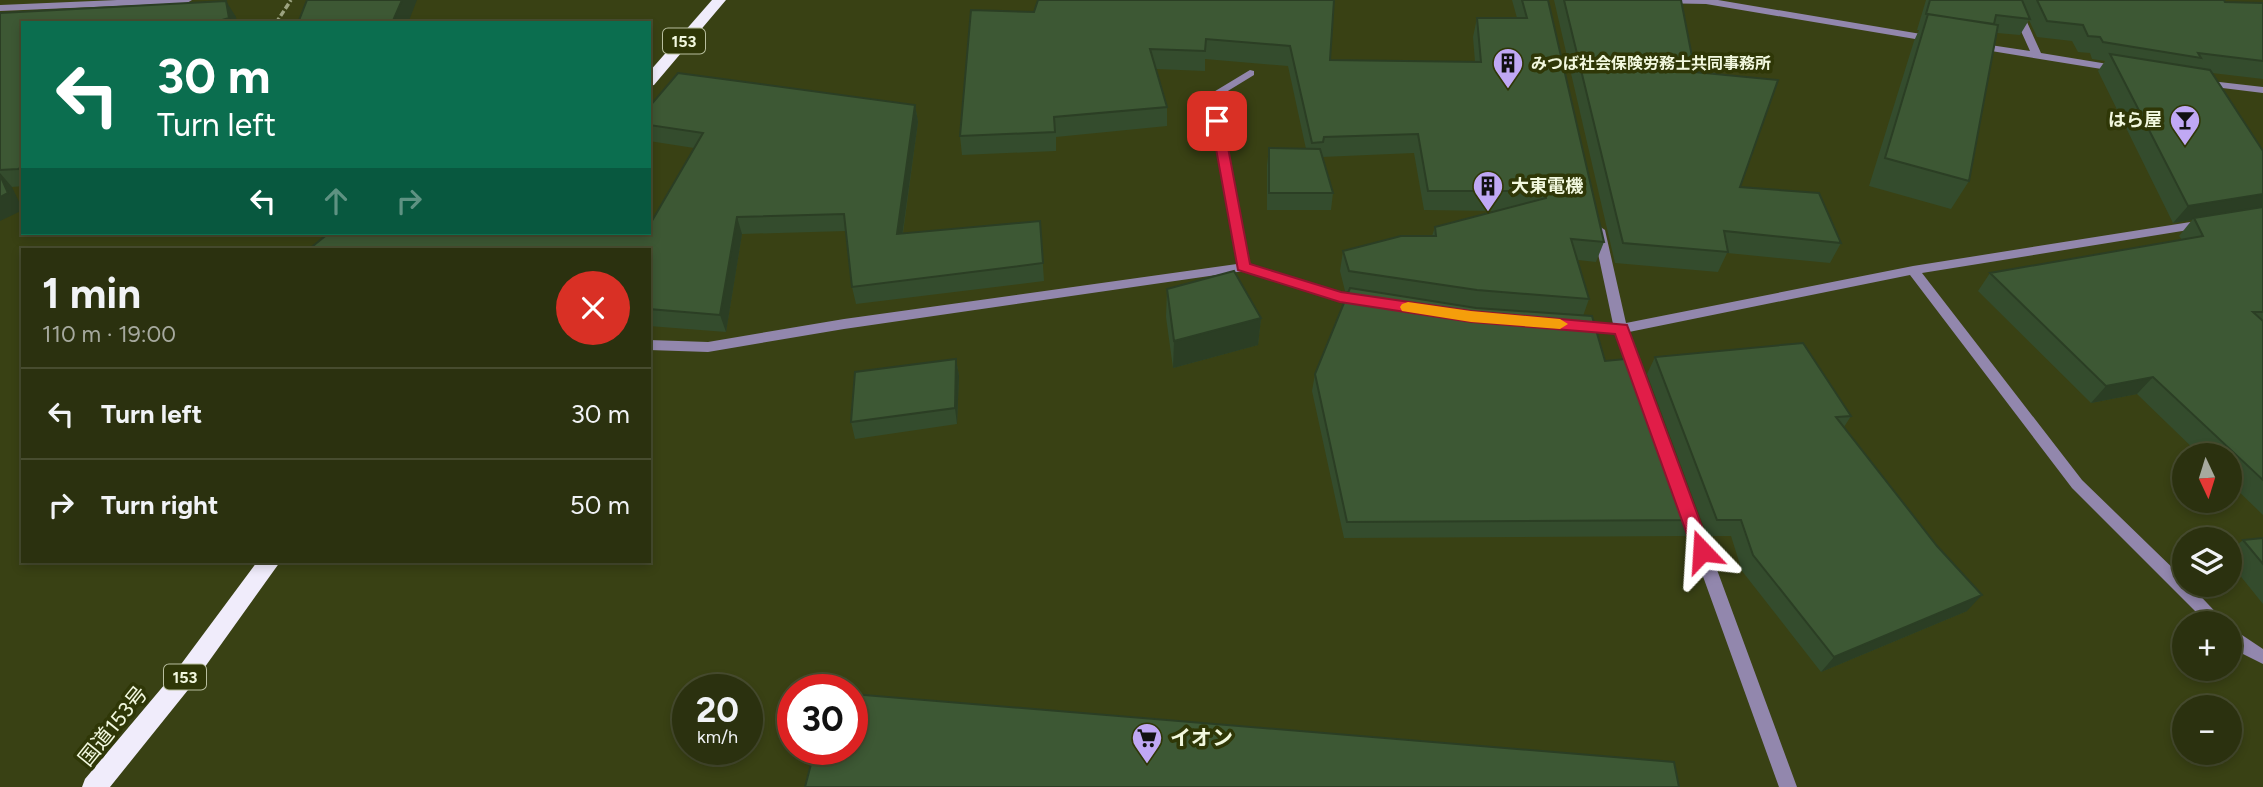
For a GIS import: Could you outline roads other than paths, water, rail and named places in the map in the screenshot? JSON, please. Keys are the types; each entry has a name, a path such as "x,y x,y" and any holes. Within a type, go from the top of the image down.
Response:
{"highway":[{"name":"153","path":"651,80 719,0"},
{"name":"国道153号","path":"94,787 184,678 268,563"}],"street":[{"path":"0,8 187,0"},
{"path":"1654,0 1706,1 1946,41"},
{"path":"2012,0 2037,56"},
{"path":"1959,43 2133,72"},
{"path":"1244,267 1212,96 1250,72"},
{"path":"2188,80 2263,90"},
{"path":"1594,211 1621,329 1645,393"},
{"path":"1567,325 1621,329 1913,270 2223,221"},
{"path":"651,345 708,347 844,324 1244,267 1340,297 1380,303"},
{"path":"1913,270 2077,484 2206,611"},
{"path":"1682,496 1788,787"},
{"path":"2242,646 2263,657"}],"place":[{"name":"みつば社会保険労務士共同事務所","path":"1508,90"},
{"name":"はら屋","path":"2185,147"},
{"name":"大東電機","path":"1488,213"},
{"name":"イオン","path":"1147,765"}]}
